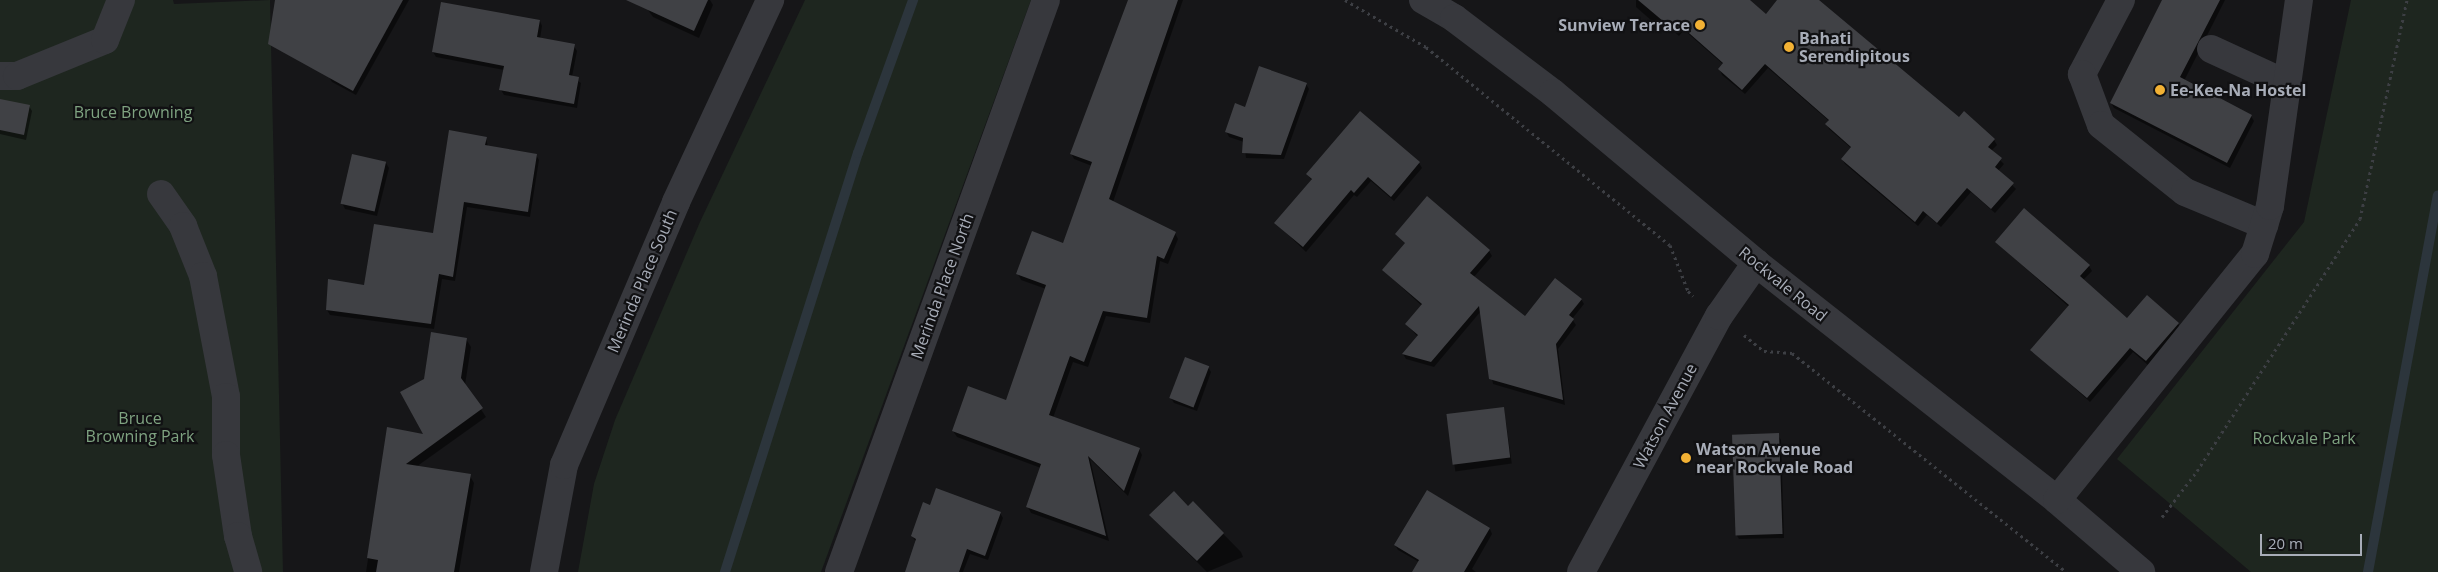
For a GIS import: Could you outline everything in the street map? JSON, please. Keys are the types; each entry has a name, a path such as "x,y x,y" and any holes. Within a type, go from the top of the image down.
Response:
{"street":[{"path":"0,76 17,76 105,40 121,0"},
{"name":"Merinda Place South","path":"544,572 564,465 676,202 770,0"},
{"name":"Merinda Place North","path":"840,572 1046,0"},
{"name":"Rockvale Road","path":"1423,0 1454,18 1553,93 1756,263 2057,500 2141,572"},
{"path":"2122,0 2082,74 2101,125 2184,192 2264,225"},
{"path":"2057,500 2255,254 2270,206 2300,0"},
{"path":"2211,49 2287,84"},
{"path":"161,194 183,226 203,276 226,397 226,455 238,536 248,572"},
{"name":"Watson Avenue","path":"1581,572 1719,316 1756,263"}],"path":[{"path":"1345,0 1426,47 1670,245 1688,291 1695,297"},
{"path":"2162,517 2197,471 2360,219 2407,0"},
{"path":"1745,336 1764,351 1792,353 2066,572"}],"green space":[{"name":"Bruce Browning Park","path":"0,0 173,0 174,4 270,0 283,572 0,572"},
{"path":"805,0 1031,0 821,572 578,572 594,484 615,420 700,222"},
{"name":"Rockvale Park","path":"2351,0 2438,0 2438,572 2251,572 2117,459 2304,222"}],"building":[{"path":"275,0 403,0 353,91 268,44"},
{"path":"626,0 708,0 694,31"},
{"path":"1128,0 1178,0 1109,199 1176,232 1164,259 1157,256 1147,318 1103,311 1084,362 1070,356 1049,415 1140,448 1124,491 1088,456 1106,536 1026,507 1041,464 952,431 968,386 1006,400 1046,285 1016,274 1032,231 1063,243 1092,162 1070,154"},
{"path":"1638,0 1750,0 1766,14 1777,0 1819,0 1959,117 1964,111 1995,139 1988,147 2002,158 1995,167 2014,183 1991,209 1967,188 1937,223 1923,211 1915,222 1841,159 1851,147 1825,124 1829,120 1765,64 1742,90 1718,69 1723,63 1681,26 1676,32"},
{"name":"Ee-Kee-Na Hostel","path":"2162,0 2220,0 2180,77 2252,115 2227,163 2110,103"},
{"path":"441,2 540,20 537,37 575,44 569,75 579,77 574,104 499,90 504,66 432,52"},
{"path":"1259,66 1307,83 1281,155 1242,153 1243,138 1225,132 1235,103 1245,107"},
{"path":"0,99 30,105 24,135 0,130"},
{"path":"1360,111 1420,162 1391,197 1368,177 1354,193 1351,190 1303,247 1274,223 1312,179 1306,174"},
{"path":"449,130 487,137 485,145 537,154 528,212 464,202 453,277 439,274 431,324 326,310 328,279 364,285 374,224 433,233"},
{"path":"352,154 386,162 375,212 341,204"},
{"path":"1427,196 1490,250 1470,273 1525,316 1555,278 1582,299 1569,315 1574,319 1556,344 1563,400 1489,379 1479,306 1431,362 1402,354 1418,335 1405,324 1422,304 1382,270 1405,243 1395,234"},
{"path":"2024,208 2090,265 2080,276 2127,318 2147,295 2179,323 2146,361 2130,348 2087,398 2030,350 2069,305 1995,242"},
{"path":"431,332 467,338 461,378 483,408 406,464 471,474 454,572 376,572 378,560 367,558 387,427 423,434 400,392 424,379"},
{"path":"1185,357 1209,366 1194,407 1169,398"},
{"path":"1504,407 1510,458 1453,465 1446,414"},
{"path":"1779,433 1783,534 1736,536 1732,435"},
{"path":"936,488 1001,512 985,556 967,549 959,572 905,572 916,539 911,536 923,502 930,505"},
{"path":"1427,490 1490,528 1464,572 1412,572 1419,560 1394,545"},
{"path":"1174,491 1188,506 1193,501 1224,533 1197,561 1149,515"}],"waterway":[{"path":"725,572 858,153 913,0"},
{"path":"2368,572 2438,195"}],"place":[{"name":"Sunview Terrace","path":"1700,25"},
{"name":"Bahati Serendipitous","path":"1789,47"},
{"name":"Ee-Kee-Na Hostel","path":"2160,90"},
{"name":"Watson Avenue near Rockvale Road","path":"1686,458"}],"park label":[{"name":"Bruce Browning","path":"133,112"}]}
